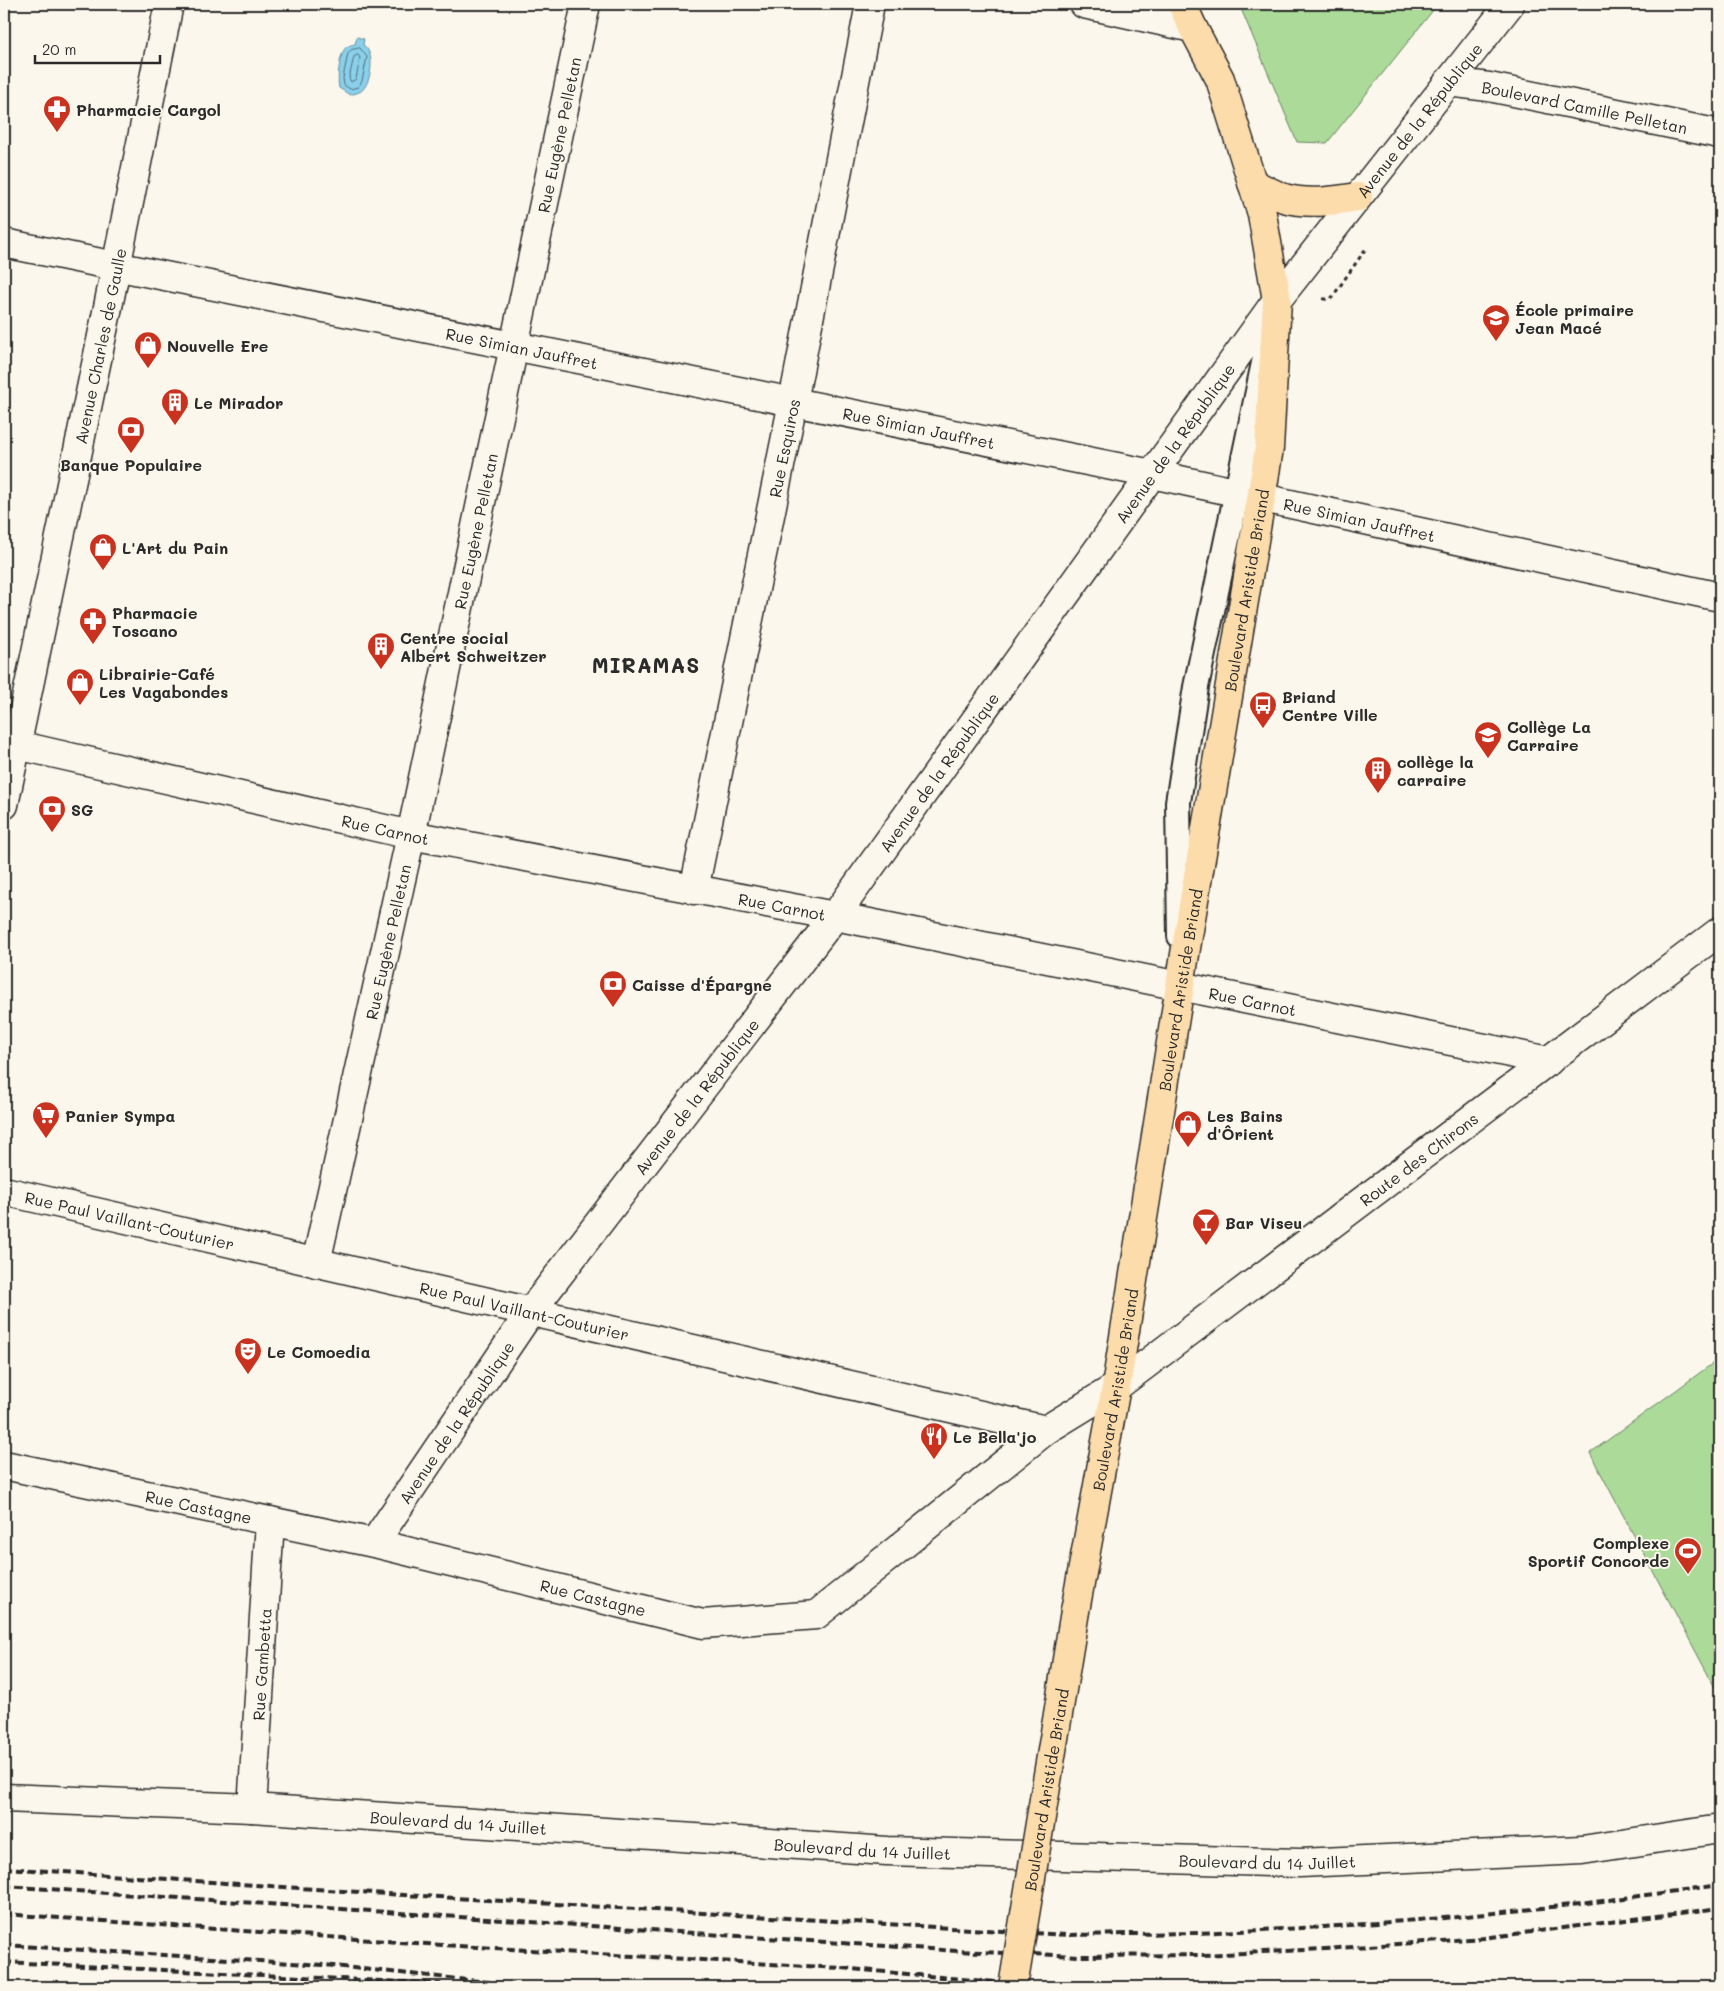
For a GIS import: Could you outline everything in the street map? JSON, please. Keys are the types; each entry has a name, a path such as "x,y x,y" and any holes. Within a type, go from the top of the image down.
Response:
{"main road":[{"name":"Boulevard Aristide Briand","path":"1013,1987 1075,1611 1116,1388 1180,986 1249,496 1269,448 1277,300 1262,214 1220,80 1188,16"},
{"path":"1252,183 1283,197 1304,201 1325,202 1358,196"}],"street":[{"name":"Avenue Charles de Gaulle","path":"4,805 10,743 115,266 169,4"},
{"name":"Rue Eugène Pelletan","path":"316,1263 412,835 586,4"},
{"name":"Rue Esquiros","path":"694,890 793,402 870,4"},
{"path":"1084,4 1188,16"},
{"name":"Avenue de la République","path":"374,1543 531,1311 834,916 1277,300 1510,4"},
{"name":"Boulevard Camille Pelletan","path":"1448,82 1489,87 1720,134"},
{"name":"Rue Simian Jauffret","path":"4,243 1152,474 1720,597"},
{"name":"Rue Carnot","path":"10,743 412,835 834,916 1549,1061"},
{"name":"Route des Chirons","path":"1116,1388 1720,931"},
{"name":"Rue Paul Vaillant-Couturier","path":"4,1191 1046,1430"},
{"name":"Rue Castagne","path":"4,1465 374,1543 703,1624 816,1615 1046,1430 1116,1388"},
{"name":"Rue Gambetta","path":"252,1808 270,1521"},
{"name":"Boulevard du 14 Juillet","path":"4,1798 252,1808 887,1851 1300,1863 1582,1850 1720,1830"}],"green space":[{"path":"1239,4 1438,4 1327,143 1297,142"},
{"name":"Complexe Sportif Concorde","path":"1720,1358 1720,1697 1590,1453"}],"water":[{"path":"357,37 364,39 363,45 369,53 371,65 369,78 363,90 350,95 339,88 339,69 344,50 355,44"}],"railway":[{"path":"4,1868 388,1894 1068,1935 1198,1933 1324,1927 1457,1917 1580,1904 1720,1885"},
{"path":"4,1886 958,1951 1080,1956 1203,1955 1484,1938 1720,1908"},
{"path":"4,1914 442,1945 841,1968 1050,1987"},
{"path":"4,1945 324,1965 535,1987"},
{"path":"4,1962 441,1984"}],"place":[{"name":"Pharmacie Cargol","path":"57,133"},
{"name":"École primaire Jean Macé","path":"1496,342"},
{"name":"Nouvelle Ere","path":"148,369"},
{"name":"Le Mirador","path":"175,426"},
{"name":"Banque Populaire","path":"131,454"},
{"name":"L'Art du Pain","path":"103,571"},
{"name":"Pharmacie Toscano","path":"93,645"},
{"name":"Centre social Albert Schweitzer","path":"381,670"},
{"name":"Librairie-Café Les Vagabondes","path":"80,706"},
{"name":"Briand Centre Ville","path":"1263,729"},
{"name":"Collège La Carraire","path":"1488,759"},
{"name":"collège la carraire","path":"1378,794"},
{"name":"SG","path":"52,833"},
{"name":"Caisse d'Épargne","path":"613,1008"},
{"name":"Panier Sympa","path":"46,1139"},
{"name":"Les Bains d'Ôrient","path":"1188,1148"},
{"name":"Bar Viseu","path":"1206,1246"},
{"name":"Le Comoedia","path":"248,1375"},
{"name":"Le Bella'jo","path":"934,1460"},
{"name":"Complexe Sportif Concorde","path":"1688,1575"}],"district":[{"name":"MIRAMAS","path":"646,664"}]}
